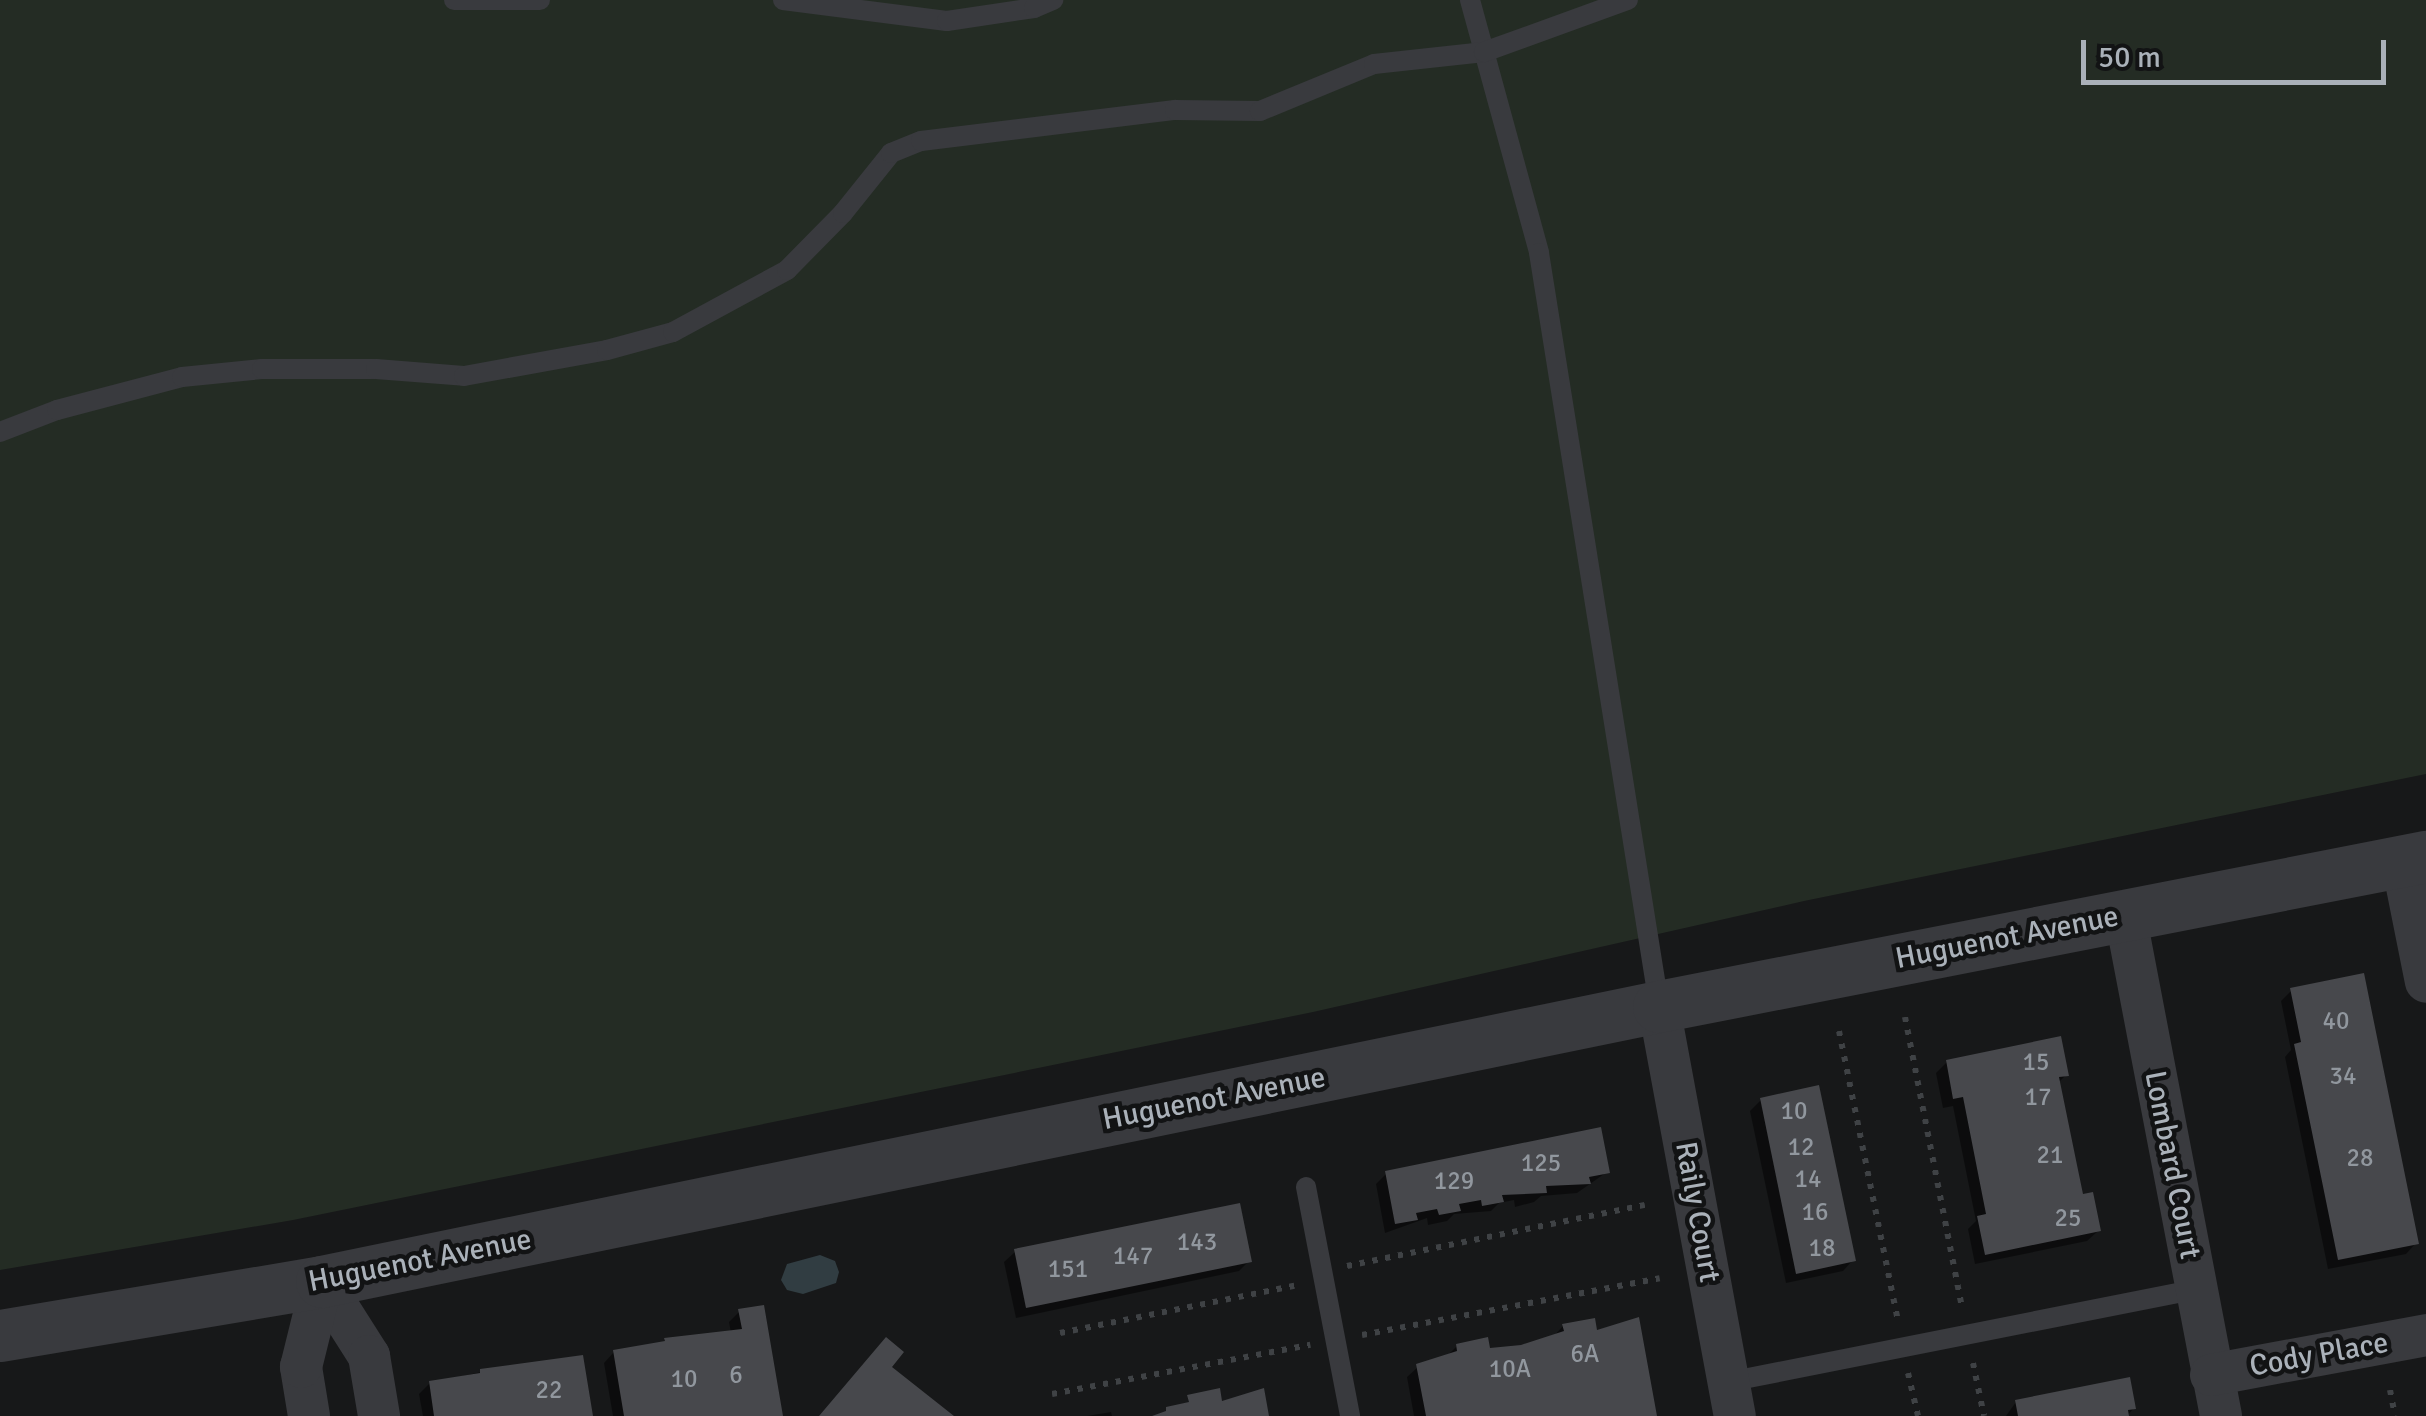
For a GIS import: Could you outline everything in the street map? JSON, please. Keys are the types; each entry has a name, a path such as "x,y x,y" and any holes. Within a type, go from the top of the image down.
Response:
{"street":[{"name":"Huguenot Avenue","path":"0,1336 322,1282 1659,1007 2414,859"},
{"path":"2414,859 2426,982"},
{"name":"Lombard Court","path":"2125,914 2220,1416"},
{"name":"Raily Court","path":"1659,1007 1731,1399"},
{"path":"309,1416 301,1367 322,1282"},
{"path":"322,1282 369,1356 379,1416"},
{"name":"Cody Place","path":"2212,1374 2426,1335"}],"lane":[{"path":"454,0 540,0"},
{"path":"783,0 948,21 1034,8 1054,0"},
{"path":"1470,0 1539,252 1659,1007"},
{"path":"0,432 58,410 182,377 262,369 376,368 464,376 607,350 673,332 787,270 843,213 892,153 921,141 1175,110 1260,111 1374,64 1484,52 1628,0"},
{"path":"1306,1187 1350,1416"},
{"path":"1731,1399 2196,1288"}],"path":[{"path":"1905,1017 1956,1272"},
{"path":"1839,1031 1890,1285"},
{"path":"1386,1258 1645,1205"},
{"path":"1400,1328 1660,1278"},
{"path":"1060,1333 1268,1291"},
{"path":"1052,1394 1280,1351"},
{"path":"2390,1390 2395,1416"},
{"path":"1979,1392 1984,1416"},
{"path":"1916,1406 1918,1416"}],"shaded area":[{"path":"0,0 2426,0 2426,774 1804,901 1313,1012 293,1220 0,1270"},
{"path":"820,1255 835,1261 839,1272 836,1283 803,1294 787,1290 781,1280 787,1264"}],"building":[{"path":"2364,973 2419,1244 2338,1260 2294,1044 2301,1042 2290,988"},
{"path":"2061,1036 2069,1076 2059,1077 2077,1165 2083,1194 2093,1192 2101,1231 1985,1255 1977,1216 1986,1214 1963,1097 1953,1099 1946,1060"},
{"path":"1819,1085 1856,1261 1796,1274 1760,1098"},
{"path":"1601,1127 1610,1173 1589,1177 1591,1184 1546,1186 1547,1193 1502,1195 1504,1202 1482,1206 1481,1200 1459,1204 1461,1211 1439,1215 1437,1209 1416,1213 1418,1220 1395,1224 1385,1171"},
{"path":"1240,1203 1252,1262 1026,1308 1014,1249"},
{"path":"764,1305 783,1416 624,1416 613,1350 665,1341 664,1338 742,1329 738,1309"},
{"path":"1639,1317 1657,1416 1426,1416 1416,1364 1457,1351 1456,1344 1488,1337 1490,1348 1521,1345 1564,1331 1562,1324 1595,1318 1597,1330"},
{"path":"886,1337 904,1352 892,1367 954,1416 819,1416"},
{"path":"583,1355 593,1416 434,1416 429,1381 480,1373 480,1369"},
{"path":"2130,1377 2136,1409 2128,1410 2129,1416 2018,1416 2015,1400"},
{"path":"1220,1388 1222,1401 1264,1388 1269,1416 1152,1416 1166,1411 1166,1407 1189,1402 1187,1395"}]}
